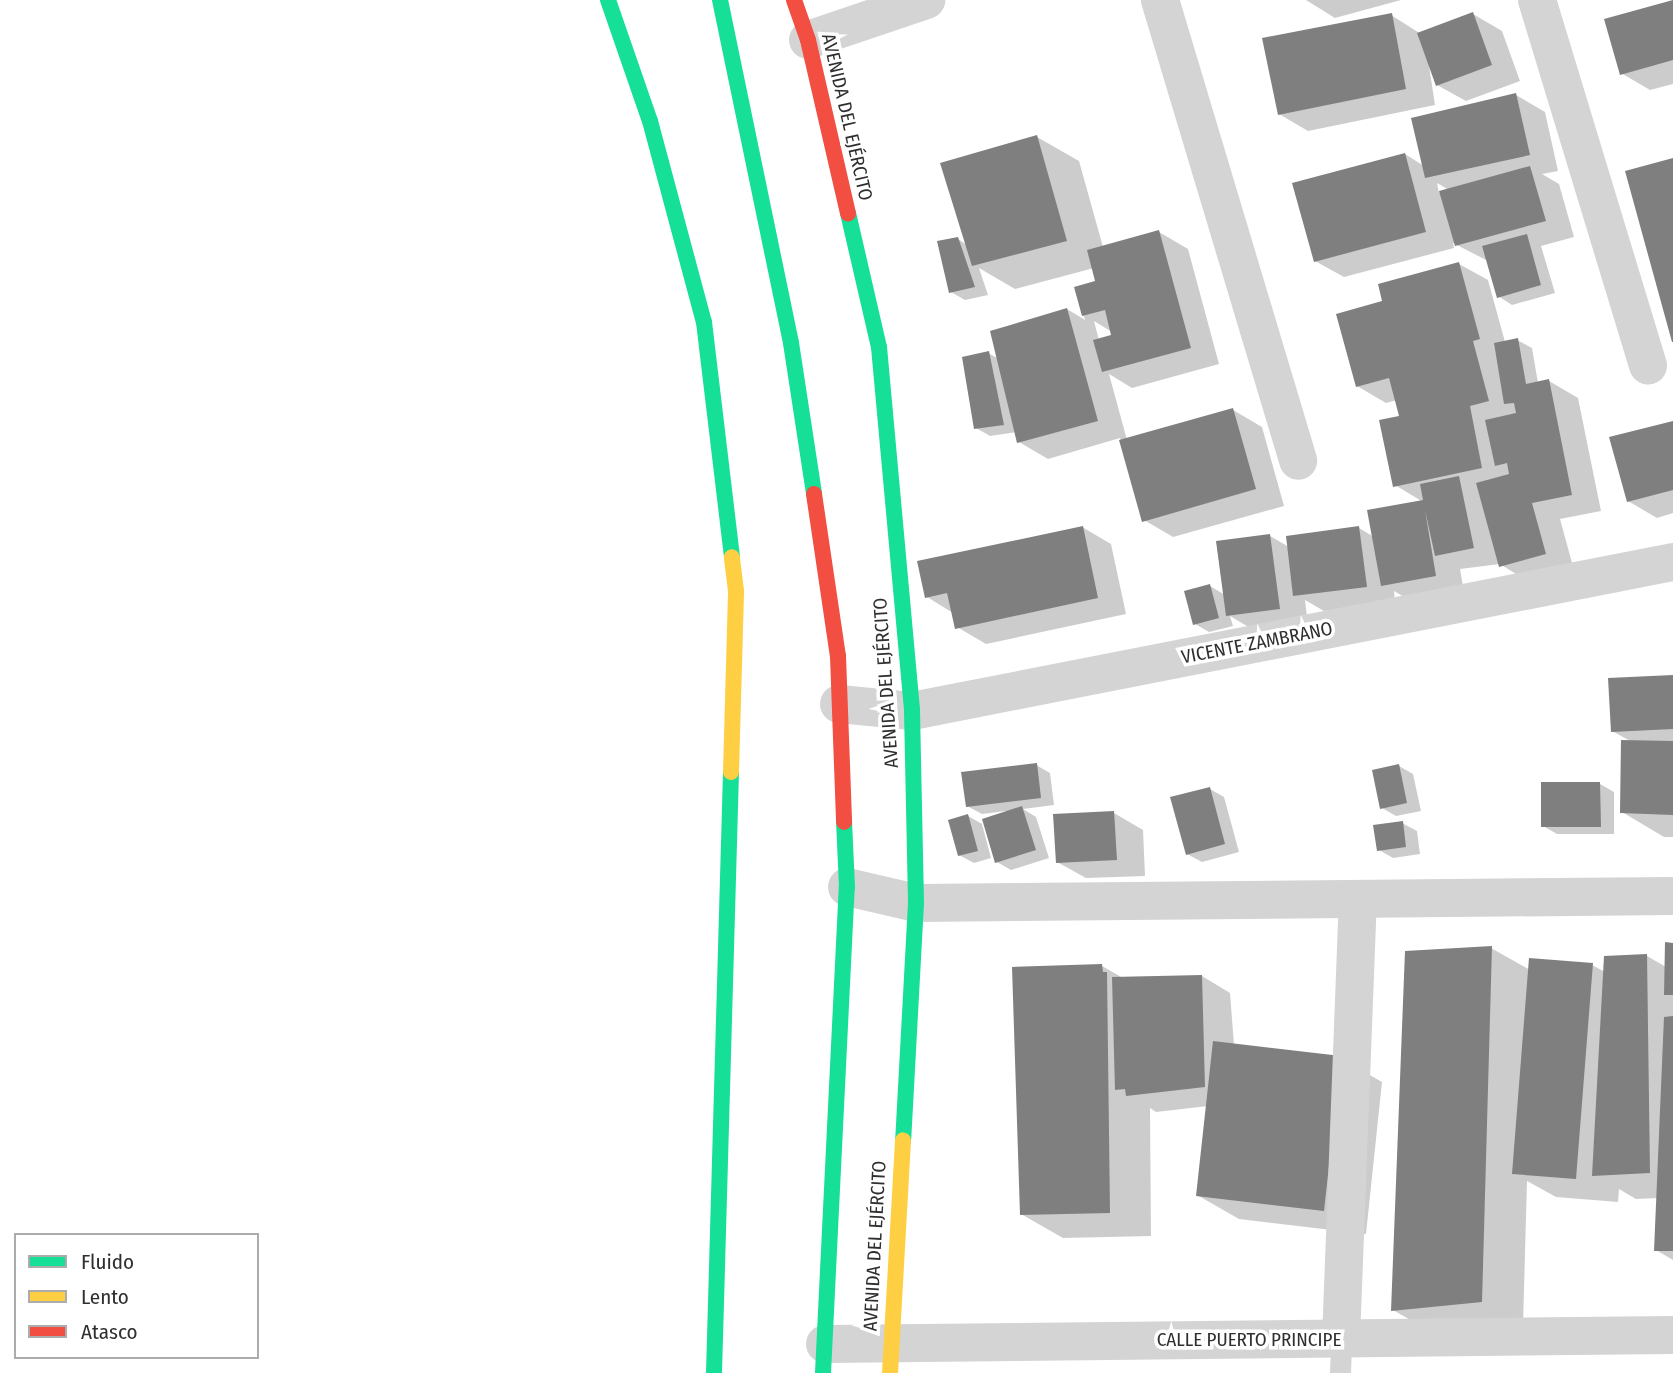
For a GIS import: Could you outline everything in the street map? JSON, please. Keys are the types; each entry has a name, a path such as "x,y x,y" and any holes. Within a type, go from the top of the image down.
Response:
{"main road":[{"path":"608,0 650,121 704,322 736,591 714,1373"},
{"path":"720,0 791,343 838,656 847,887 824,1358"},
{"name":"AVENIDA DEL EJÉRCITO","path":"794,0 808,40 879,347 912,711 916,903 890,1358"}],"street":[{"path":"808,40 926,0"},
{"path":"1160,0 1298,461"},
{"path":"1537,0 1648,366"},
{"name":"VICENTE ZAMBRANO","path":"839,704 912,711 1673,562"},
{"path":"847,887 916,903 1673,896"},
{"path":"1340,1356 1359,901"},
{"name":"CALLE PUERTO PRINCIPE","path":"824,1358 1340,1356 1673,1335"}],"building":[{"path":"1673,0 1673,60 1620,75 1604,19"},
{"path":"1473,12 1492,65 1436,86 1417,33"},
{"path":"1392,13 1406,89 1278,115 1262,38"},
{"path":"1516,93 1530,155 1425,178 1411,118"},
{"path":"1037,135 1067,241 972,266 940,163"},
{"path":"1405,153 1426,232 1314,262 1292,183"},
{"path":"1673,158 1673,342 1672,342 1625,171"},
{"path":"1530,166 1546,221 1455,246 1439,191"},
{"path":"1159,230 1191,348 1102,372 1093,340 1111,335 1105,310 1082,316 1074,287 1095,281 1087,250"},
{"path":"1527,234 1541,285 1497,298 1482,246"},
{"path":"958,237 975,287 949,293 937,241"},
{"path":"1459,262 1480,339 1473,341 1489,401 1470,406 1482,468 1393,487 1379,420 1399,416 1389,378 1356,387 1336,314 1382,301 1378,284"},
{"path":"1067,308 1098,421 1017,443 990,331"},
{"path":"1518,338 1526,384 1549,379 1572,495 1532,503 1546,554 1499,567 1476,483 1509,474 1507,463 1495,466 1485,420 1516,413 1514,403 1504,404 1494,343"},
{"path":"989,351 1004,425 974,429 962,357"},
{"path":"1233,408 1256,489 1142,522 1119,440"},
{"path":"1673,421 1673,490 1627,502 1609,437"},
{"path":"1459,476 1474,548 1435,556 1425,510 1436,576 1381,586 1367,510 1423,500 1420,484"},
{"path":"1083,526 1098,598 955,629 947,593 925,598 917,561"},
{"path":"1359,526 1367,587 1293,596 1286,536"},
{"path":"1270,534 1280,609 1226,616 1216,541"},
{"path":"1210,584 1219,618 1193,625 1184,591"},
{"path":"1673,675 1673,729 1611,732 1608,678"},
{"path":"1621,740 1673,741 1673,815 1620,813"},
{"path":"1037,763 1041,798 966,807 961,772"},
{"path":"1399,764 1407,803 1380,809 1372,770"},
{"path":"1541,782 1600,782 1601,827 1541,827"},
{"path":"1210,787 1225,844 1186,855 1170,797"},
{"path":"1022,806 1036,850 995,863 982,819"},
{"path":"1114,811 1117,860 1056,863 1053,814"},
{"path":"968,814 978,851 958,856 948,820"},
{"path":"1403,821 1406,847 1377,851 1373,825"},
{"path":"1665,942 1673,943 1673,995 1664,995"},
{"path":"1492,946 1482,1302 1391,1311 1405,951"},
{"path":"1647,954 1650,1173 1592,1176 1604,956"},
{"path":"1529,958 1593,963 1576,1179 1512,1174"},
{"path":"1102,964 1103,972 1107,972 1110,1213 1020,1215 1012,967"},
{"path":"1202,975 1205,1087 1126,1096 1125,1089 1115,1090 1112,977"},
{"path":"1673,1016 1673,1251 1654,1251 1664,1017"},
{"path":"1213,1041 1341,1056 1324,1211 1196,1196"}],"traffic: fast":[{"path":"608,0 650,121 704,322 732,557"},
{"path":"720,0 791,343 814,494"},
{"path":"848,213 879,347 912,711 916,903 903,1140"},
{"path":"714,1373 731,772"},
{"path":"823,1373 847,887 844,822"}],"traffic: slow":[{"path":"731,772 736,591 732,557"},
{"path":"890,1373 903,1140"}],"traffic: jam":[{"path":"794,0 808,40 848,213"},
{"path":"814,494 838,656 844,822"}]}
